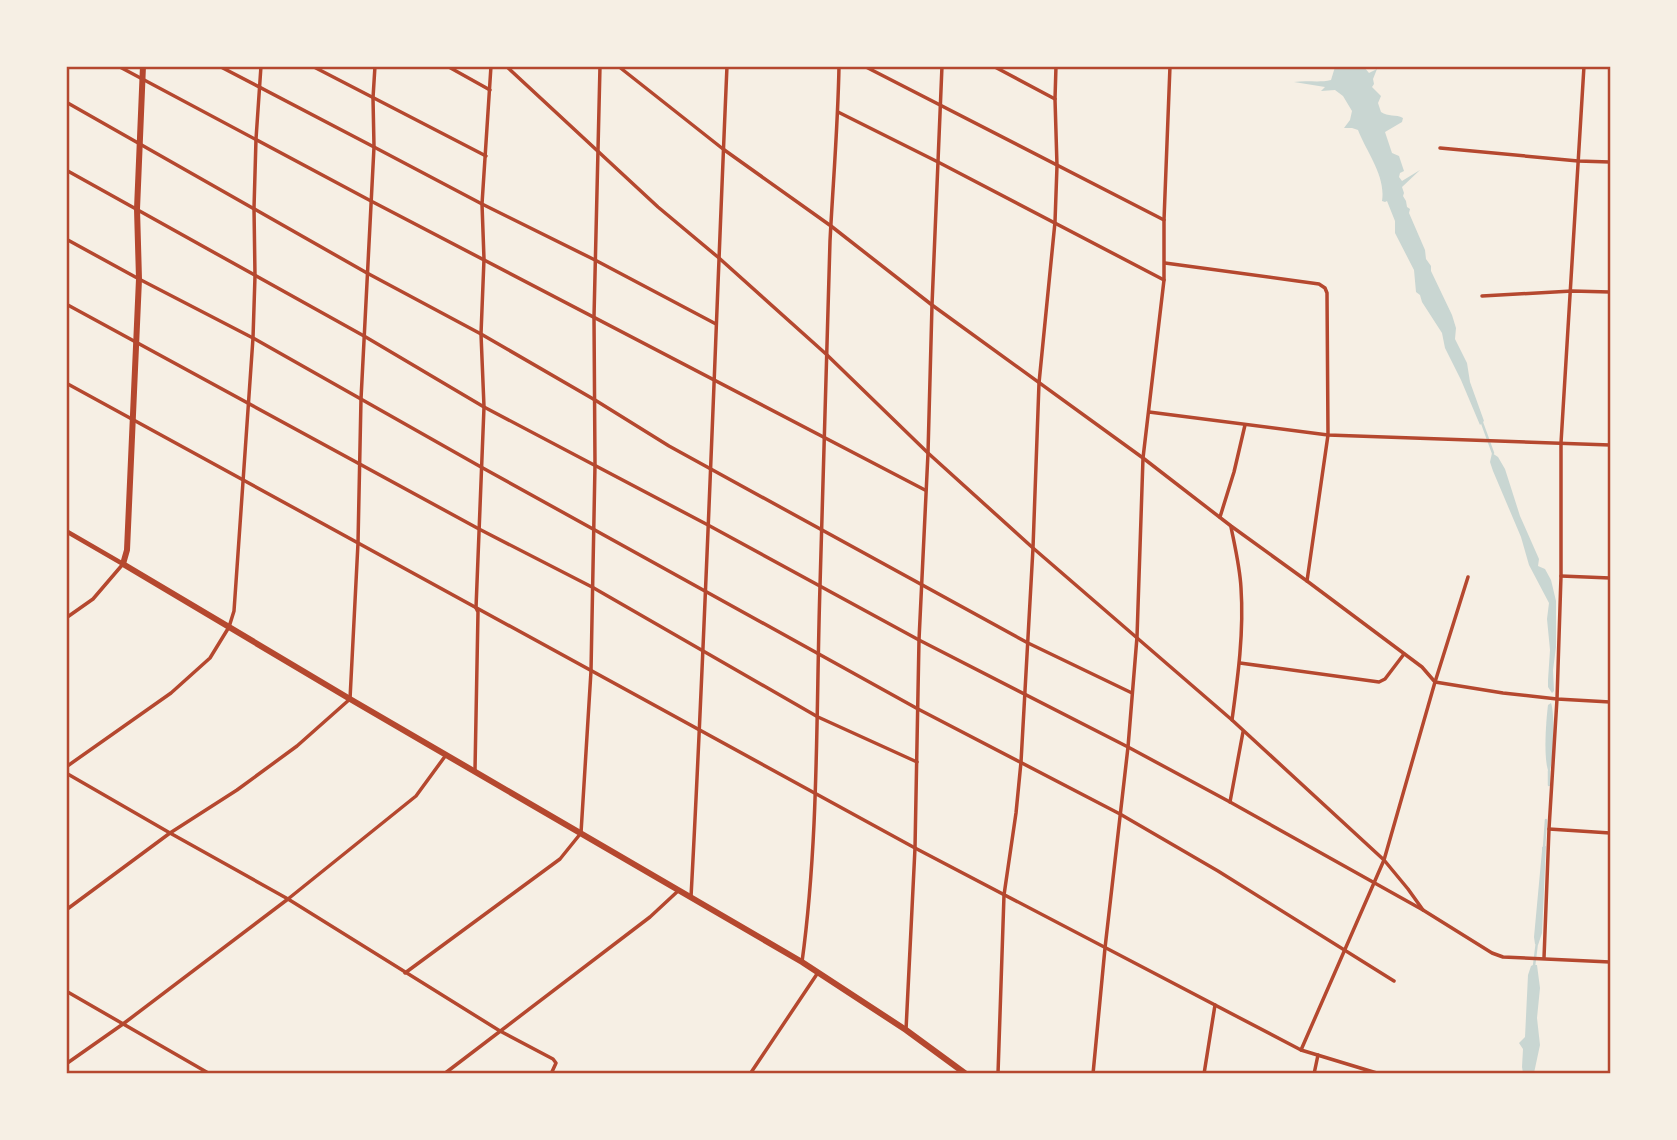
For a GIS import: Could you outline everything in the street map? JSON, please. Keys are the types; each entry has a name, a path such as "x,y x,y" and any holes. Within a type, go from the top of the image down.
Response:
{"highway":[{"path":"143,66 136,209 139,279 127,550 123,564 819,972 966,1073"}],"street":[{"path":"118,66 926,491"},
{"path":"219,66 716,324"},
{"path":"66,767 171,693 210,658 229,627 234,611 253,338 256,139 261,66"},
{"path":"312,66 486,156"},
{"path":"66,910 170,833 237,790 297,746 350,699 358,543 361,399 372,201 375,66"},
{"path":"447,66 490,90"},
{"path":"475,772 476,608 484,407 481,334 484,259 482,204 491,66"},
{"path":"506,66 598,152 826,354 928,453 1033,548 1243,730 1384,860 1423,910"},
{"path":"405,973 559,859 582,833 591,671 595,465 594,317 600,66"},
{"path":"618,66 723,149 831,226 932,305 1143,458 1422,667 1436,682 1503,693 1611,702"},
{"path":"691,899 707,591 727,66"},
{"path":"802,962 809,912 818,717 826,354 839,66"},
{"path":"864,66 1164,220"},
{"path":"906,1030 915,848 919,640 942,66"},
{"path":"993,66 1055,99"},
{"path":"998,1073 1004,895 1021,762 1039,383 1055,222 1056,66"},
{"path":"1093,1073 1138,637 1143,458 1165,263 1170,66"},
{"path":"1542,958 1557,699 1562,443 1584,66"},
{"path":"66,102 367,273 481,334 668,446 1028,643 1132,693"},
{"path":"838,112 1164,280"},
{"path":"1440,148 1611,162"},
{"path":"66,170 364,336 484,407 919,640 1230,802 1423,910 1492,953 1503,957 1611,962"},
{"path":"66,239 253,338 918,709 1120,814 1394,981"},
{"path":"1165,263 1319,284 1325,288 1328,435 1307,581"},
{"path":"1482,296 1572,291 1611,292"},
{"path":"66,304 479,529 592,587 818,717 917,762"},
{"path":"66,383 1004,895 1301,1050 1380,1073"},
{"path":"1149,412 1328,435 1611,445"},
{"path":"1220,517 1245,425"},
{"path":"1231,526 1241,586 1240,663 1232,720"},
{"path":"66,531 123,564 93,598 66,618"},
{"path":"1561,576 1611,578"},
{"path":"1301,1050 1384,860 1468,577"},
{"path":"1240,663 1379,682 1385,679 1404,654"},
{"path":"1230,802 1243,730"},
{"path":"66,1064 288,899 416,796 446,755"},
{"path":"66,773 288,899 500,1031 553,1059 556,1063 551,1073"},
{"path":"1549,829 1611,833"},
{"path":"444,1073 650,917 678,891"},
{"path":"750,1073 819,972"},
{"path":"66,991 210,1073"},
{"path":"1204,1073 1214,1005"},
{"path":"1314,1073 1318,1055"}],"shaded area":[{"path":"1335,67 1364,67 1369,73 1377,69 1372,87 1381,96 1378,103 1381,112 1403,118 1402,122 1385,132 1392,153 1399,156 1404,171 1399,177 1402,181 1420,170 1402,187 1403,196 1425,250 1426,259 1452,315 1456,328 1455,339 1467,363 1470,382 1484,421 1480,425 1445,348 1442,333 1416,292 1414,270 1395,233 1395,221 1387,201 1382,201 1381,183 1375,165 1358,130 1344,128 1352,111 1343,96 1335,90 1321,91 1325,87 1294,82 1331,80"},
{"path":"1492,453 1498,457 1505,469 1520,516 1539,559 1538,566 1545,569 1551,580 1556,601 1552,693 1548,687 1549,603 1529,565 1521,537 1493,471 1490,462"},
{"path":"1551,703 1553,738 1549,773 1545,740 1548,705"},
{"path":"1546,846 1542,933 1538,945 1535,944 1534,937 1542,847"},
{"path":"1533,965 1537,965 1540,988 1537,1018 1540,1045 1534,1073 1523,1073 1523,1049 1519,1043 1525,1037 1528,975"}],"waterway":[{"path":"1481,420 1493,453"},
{"path":"1549,771 1549,785"},
{"path":"1544,848 1546,820"},
{"path":"1534,966 1537,942"}]}
